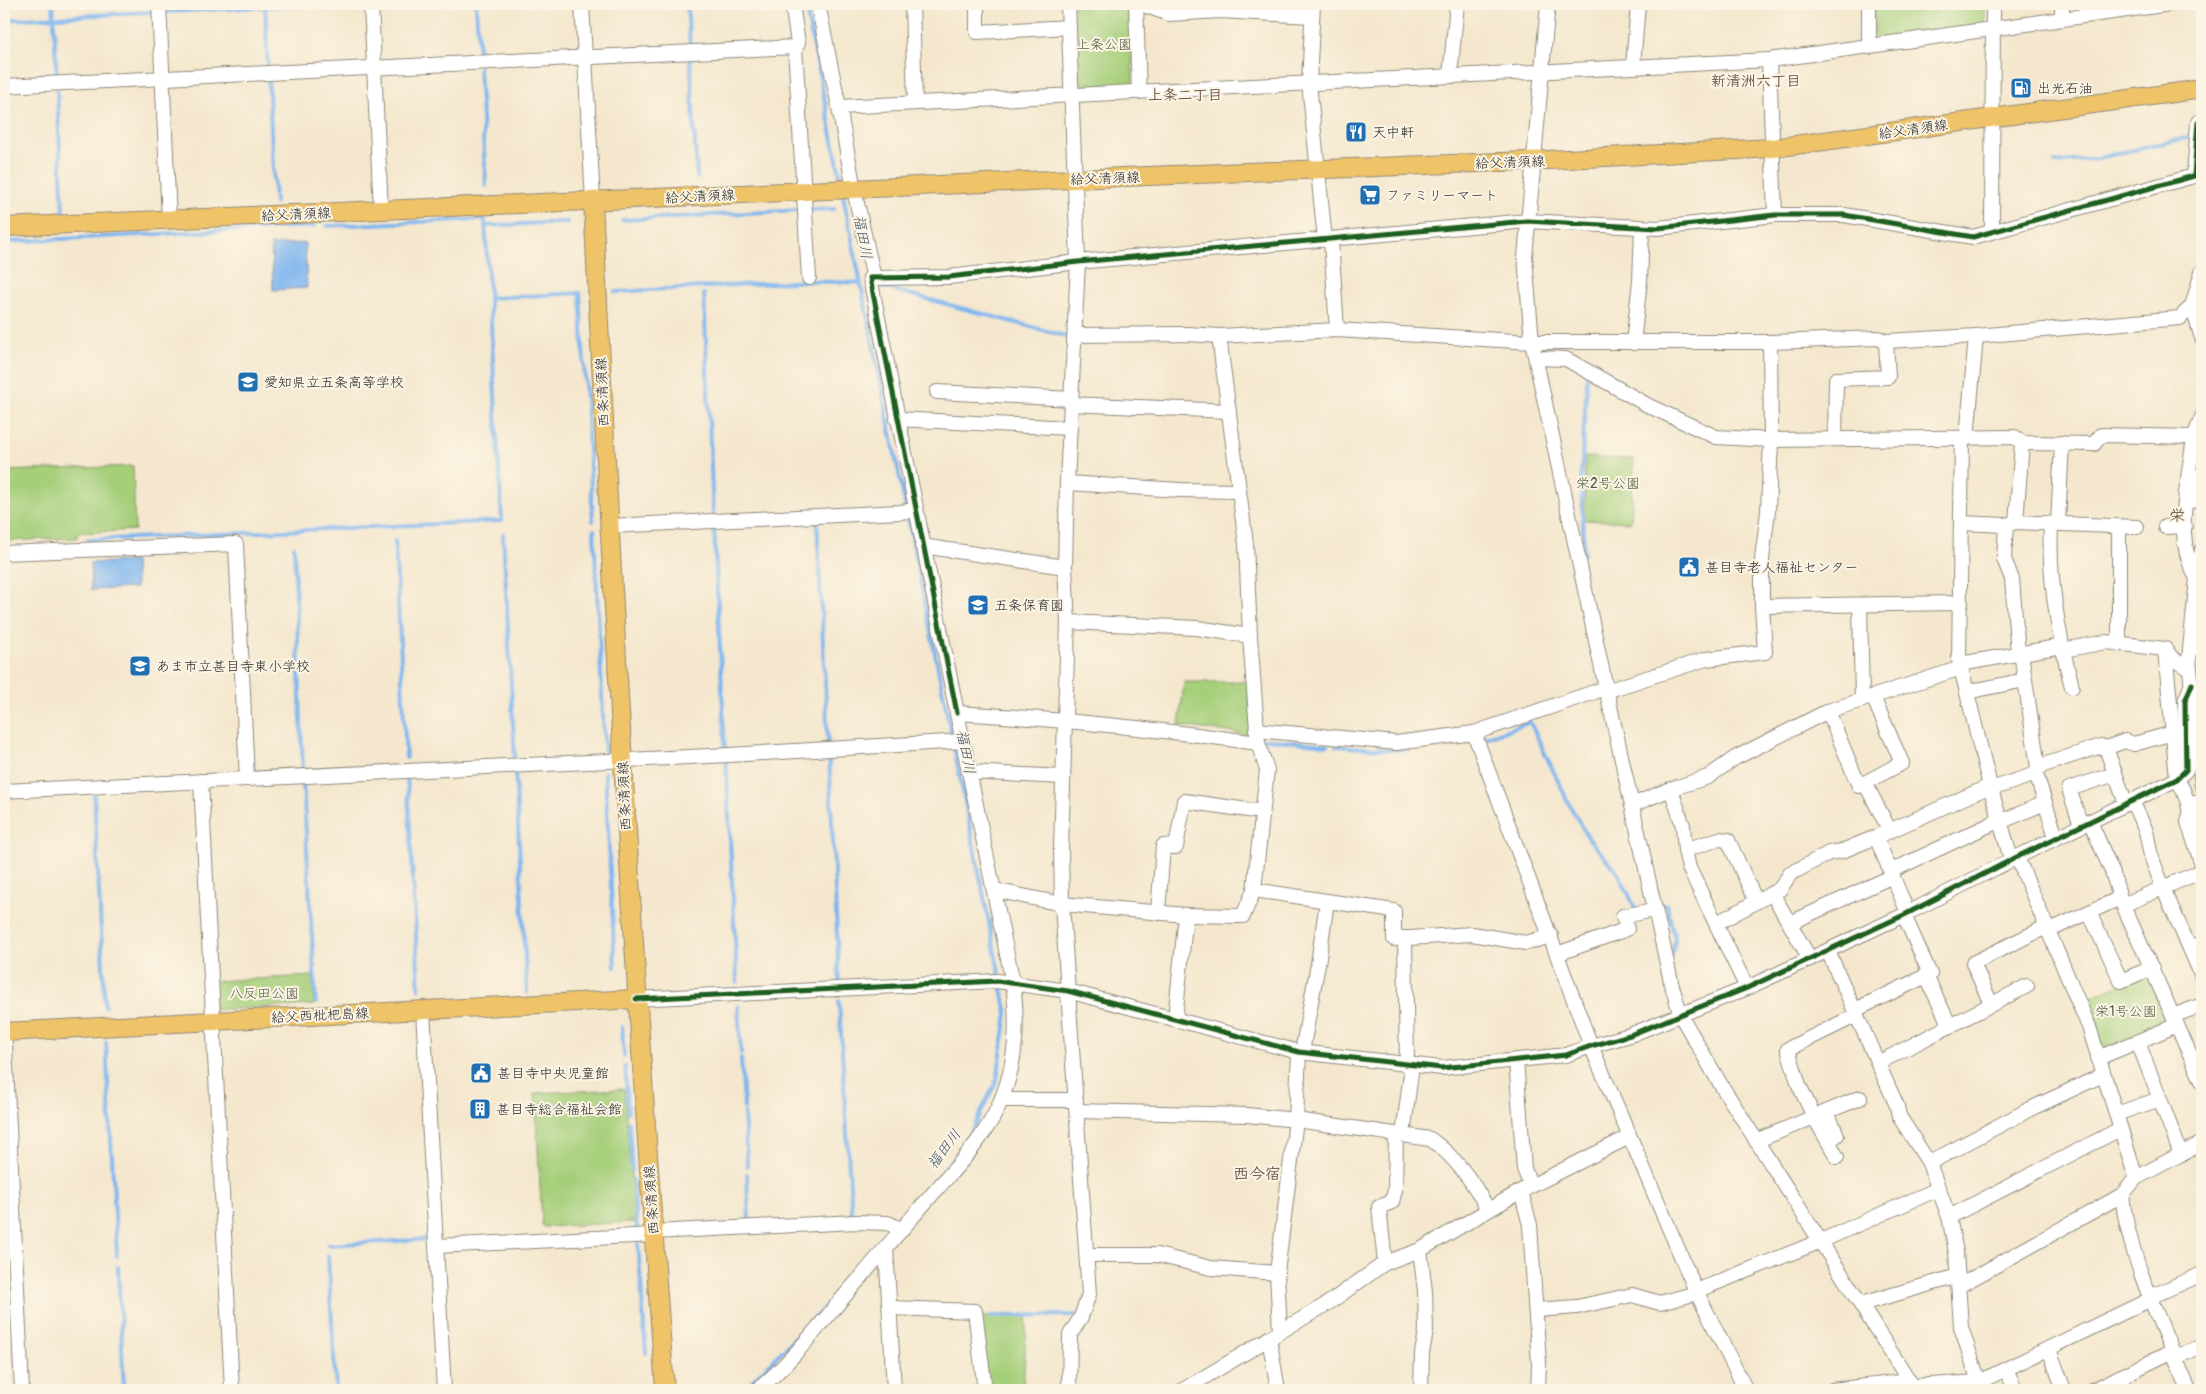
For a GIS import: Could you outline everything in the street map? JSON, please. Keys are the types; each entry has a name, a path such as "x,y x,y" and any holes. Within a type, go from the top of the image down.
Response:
{"main road":[{"name":"給父清須線","path":"4,227 1074,179 1534,161 1773,148 2202,89"},
{"name":"西条清須線","path":"592,201 621,760 636,999 665,1390"},
{"name":"給父西枇杷島線","path":"4,1032 636,999"}],"street":[{"path":"159,4 169,220"},
{"path":"371,4 381,210"},
{"path":"582,4 592,201"},
{"path":"792,4 798,43 795,47 809,278"},
{"path":"818,4 854,190 874,278"},
{"path":"912,4 915,103"},
{"path":"977,4 977,32 1069,27"},
{"path":"1068,4 1078,262 1067,484 1065,567 1068,622 1060,849 1062,904 1089,1294 1081,1317 1070,1335 1069,1390"},
{"path":"1136,4 1139,92"},
{"path":"1140,4 1169,14 1220,11 1312,10 1309,83 1337,330"},
{"path":"1450,76 1457,4"},
{"path":"1548,4 1527,221 1525,273 1532,342 1606,690 1672,986 1682,1016 1721,1085 1912,1386"},
{"path":"1633,66 1638,4"},
{"path":"1869,4 1869,47"},
{"path":"1992,232 1993,4"},
{"path":"2062,4 2062,19"},
{"path":"839,107 1769,60 2170,4"},
{"path":"4,86 795,47"},
{"path":"1769,60 1775,215"},
{"path":"761,1389 793,1355 962,1161 987,1126 1001,1100 1010,1074 1016,1043 1017,1012 1007,982 994,890 969,772 957,742 957,713 922,546 870,278 949,277 1078,262 1527,221 1658,228 1775,215 1844,215 1973,238 2194,176 2198,122"},
{"path":"1634,343 1640,281 1642,228"},
{"path":"1075,335 1188,334 1219,336 1337,330 1532,342 1634,343 1770,342 1878,338 1886,341 1976,336 2180,318 2192,306 2202,272"},
{"path":"2192,306 2202,338"},
{"path":"994,890 1062,904 1186,916 1243,916 1254,890 1267,770 1257,736 1246,544 1219,336"},
{"path":"1976,336 1964,438 1961,523 1960,666 2000,821 2014,858 2089,1027 2136,1178"},
{"path":"1835,439 1836,379 1888,377 1886,341"},
{"path":"957,713 1257,736 1396,743 1474,732 1706,659 1765,652 1762,606 1762,559 1768,511 1771,440 1770,342"},
{"path":"1536,358 1566,359 1649,406 1716,437 1771,440 2015,437 2022,443 2094,444 2101,435 2194,437"},
{"path":"937,392 1229,411"},
{"path":"2197,578 2189,565 2185,550 2185,526 2194,437 2202,417"},
{"path":"897,419 1070,428"},
{"path":"2022,443 2011,524 2004,559 2012,579 2019,653 2025,680 2037,771 2056,837"},
{"path":"2062,443 2055,524 2050,553 2062,648 2072,687"},
{"path":"2186,506 2191,502 2202,474"},
{"path":"1067,484 1239,491"},
{"path":"609,526 915,510"},
{"path":"1961,523 2137,527"},
{"path":"2165,527 2185,526"},
{"path":"2119,528 2119,644"},
{"path":"4,553 236,544 247,779"},
{"path":"922,546 1065,567"},
{"path":"2202,550 2197,578 2189,669 2202,786"},
{"path":"1762,606 1960,603"},
{"path":"1828,711 1859,786 1902,763 1868,698 1860,604"},
{"path":"1068,622 1197,628 1250,636"},
{"path":"1632,806 1671,789 1708,777 1735,758 1828,711 1960,666 2019,653 2106,642 2165,649 2173,659 2189,669"},
{"path":"2165,649 2177,779 2182,786 2190,815 2188,822 2202,865"},
{"path":"1967,692 2025,680"},
{"path":"636,999 1007,982 1068,991 1300,1052 1442,1068 1566,1056 1682,1016 1747,988 1906,914 2056,837 2177,779 2186,770 2185,701 2192,684"},
{"path":"1474,732 1591,1046 1696,1292 1746,1390"},
{"path":"1717,923 1780,888 1790,874 1829,852 1842,851 1990,787 2101,746 2106,748 2124,741 2134,744 2173,733"},
{"path":"4,791 957,742"},
{"path":"2106,748 2115,774 2146,831 2163,888 2196,946 2202,976"},
{"path":"969,772 1063,777"},
{"path":"2115,774 2070,789 2114,874 2122,902 2201,1076"},
{"path":"2177,779 2188,784 2202,828"},
{"path":"201,781 232,1390"},
{"path":"1865,783 1890,831"},
{"path":"1671,789 1683,826 1689,868 1747,988"},
{"path":"1158,913 1163,846 1176,847 1184,801 1262,812"},
{"path":"1790,923 2000,821 2046,803"},
{"path":"1837,1157 1829,1140 1814,1117 1799,1085 1788,1049 1930,974 1876,837"},
{"path":"1685,850 1719,838 1728,840 1756,901"},
{"path":"1991,1004 1973,962 2089,912 2163,888 2202,871"},
{"path":"1254,890 1394,910 1394,939 1472,934 1526,942 1551,936"},
{"path":"1772,893 1810,959"},
{"path":"1278,1390 1274,1334 1277,1274 1296,1120 1300,1052 1318,964 1327,901"},
{"path":"1557,954 1627,930 1623,916 1655,910"},
{"path":"2089,912 2121,980 2152,968"},
{"path":"1175,1020 1186,916"},
{"path":"1385,1263 1379,1207 1392,1202 1395,1190 1399,1135 1410,1065 1405,938"},
{"path":"1828,951 1897,1106 1899,1116 1929,1164 1949,1217 1956,1252 1961,1327 1979,1382"},
{"path":"1926,976 1950,1026"},
{"path":"1878,1063 2027,986"},
{"path":"2098,1058 2138,1042 2202,1005"},
{"path":"423,1010 444,1390"},
{"path":"4,1026 22,1390"},
{"path":"2138,1042 2181,1154"},
{"path":"1516,1060 1536,1310 1539,1364 1538,1390"},
{"path":"1929,1164 2030,1109 2103,1075"},
{"path":"1756,1141 1860,1098"},
{"path":"2116,1114 2160,1099"},
{"path":"1001,1100 1247,1115 1430,1138 1438,1144 1474,1184 1488,1210"},
{"path":"1827,1112 1837,1135 1829,1140"},
{"path":"1949,1217 2120,1129"},
{"path":"1183,1390 1330,1302 1385,1263 1420,1250 1526,1188 1629,1137"},
{"path":"1861,1304 1958,1281 2122,1195 2136,1178 2202,1142"},
{"path":"1536,1310 1577,1307 1632,1295 1660,1303 1696,1292 1821,1241 1938,1189"},
{"path":"2122,1195 2125,1219 2150,1298 2189,1390"},
{"path":"437,1246 856,1222 888,1223 902,1230"},
{"path":"886,1247 894,1390"},
{"path":"1420,1250 1426,1291 1426,1331 1422,1353 1421,1390"},
{"path":"1087,1255 1157,1255 1211,1268 1277,1274"},
{"path":"1832,1390 1979,1382 2202,1274"},
{"path":"890,1308 975,1311 986,1390"},
{"path":"2093,1390 2174,1354 2202,1346"},
{"path":"2049,1349 2064,1390"},
{"path":"2006,1370 2016,1390"},
{"path":"2120,1377 2126,1390"}],"green space":[{"name":"上条公園","path":"1074,4 1129,4 1133,81 1130,85 1081,87 1077,84"},
{"path":"1874,4 1985,4 1985,21 1982,24 1878,40 1874,35"},
{"name":"栄2号公園","path":"1585,457 1634,459 1631,522 1584,520"},
{"path":"133,466 135,530 77,533 77,538 4,541 4,471"},
{"path":"2202,586 2202,711 2199,659"},
{"path":"1184,682 1248,682 1252,735 1179,726"},
{"name":"栄1号公園","path":"2144,975 2149,977 2168,1018 2165,1024 2106,1048 2101,1046 2083,999"},
{"name":"八反田公園","path":"313,976 314,1005 214,1010 213,981"},
{"path":"624,1089 635,1222 544,1227 542,1225 535,1093"},
{"path":"1027,1316 1023,1390 988,1390 980,1317"}],"water":[{"path":"305,243 307,288 273,290 271,245"},
{"path":"135,561 136,588 91,590 90,563"}],"waterway":[{"path":"53,4 57,80"},
{"path":"265,4 268,69"},
{"path":"164,12 318,4"},
{"path":"476,4 479,57"},
{"path":"687,4 690,47"},
{"name":"福田川","path":"805,4 842,185"},
{"path":"4,20 152,12"},
{"path":"690,56 697,178"},
{"path":"479,67 486,186"},
{"path":"268,77 275,203"},
{"path":"57,90 63,212"},
{"path":"2055,163 2098,158 2191,137"},
{"name":"福田川","path":"843,195 1000,977"},
{"path":"807,210 834,209"},
{"path":"622,220 800,210"},
{"path":"88,540 502,521 485,219 327,226"},
{"path":"485,226 567,222"},
{"path":"4,242 314,226"},
{"path":"615,292 809,281 861,283"},
{"path":"879,286 1069,337"},
{"path":"489,298 580,293 593,521"},
{"path":"704,294 713,516"},
{"path":"1584,554 1581,478 1587,376"},
{"path":"817,520 828,744"},
{"path":"714,526 725,750"},
{"path":"594,530 605,756"},
{"path":"503,534 515,761"},
{"path":"395,541 406,758"},
{"path":"294,547 303,770"},
{"path":"1482,739 1530,722 1570,806 1589,839 1619,874 1636,910"},
{"path":"1264,739 1327,745"},
{"path":"1458,741 1468,741"},
{"path":"1336,746 1392,750 1406,749"},
{"path":"829,754 839,983"},
{"path":"726,759 737,982"},
{"path":"515,769 527,993"},
{"path":"605,772 615,967"},
{"path":"407,775 419,989"},
{"path":"303,783 316,1003"},
{"path":"94,794 105,1007"},
{"path":"1659,904 1667,905 1675,940 1671,956"},
{"name":"福田川","path":"913,1207 964,1146 997,1080 1007,1014 1001,984"},
{"path":"839,1001 852,1218"},
{"path":"738,1006 741,1053"},
{"path":"622,1027 624,1056"},
{"path":"106,1042 117,1256"},
{"path":"741,1058 744,1108"},
{"path":"625,1066 628,1112"},
{"path":"744,1113 747,1166"},
{"path":"629,1122 632,1170"},
{"path":"4,1168 4,1179"},
{"path":"747,1174 749,1224"},
{"path":"633,1180 637,1230"},
{"path":"5,1185 6,1211"},
{"path":"6,1217 8,1243"},
{"path":"328,1245 432,1239"},
{"path":"638,1242 646,1353"},
{"path":"8,1249 9,1261"},
{"name":"福田川","path":"743,1390 820,1313 870,1255"},
{"path":"328,1256 336,1390"},
{"path":"118,1267 124,1390"},
{"path":"9,1274 11,1302"},
{"path":"11,1308 12,1321"},
{"path":"990,1316 1076,1315"}],"cycle path":[{"path":"957,713 870,278 949,277 1078,262 1527,221 1658,228 1775,215 1844,215 1973,237 2194,176 2198,122"},
{"path":"636,999 997,981 1068,991 1299,1052 1442,1068 1566,1055 1630,1035 1747,988 1904,915 2017,857 2177,779 2186,770 2185,701 2192,684"}],"place":[{"name":"出光石油","path":"2021,88"},
{"name":"天中軒","path":"1356,132"},
{"name":"ファミリーマート","path":"1370,195"},
{"name":"愛知県立五条高等学校","path":"248,382"},
{"name":"甚目寺老人福祉センター","path":"1689,567"},
{"name":"五条保育園","path":"978,605"},
{"name":"あま市立甚目寺東小学校","path":"140,666"},
{"name":"甚目寺中央児童館","path":"481,1073"},
{"name":"甚目寺総合福祉会館","path":"480,1109"}],"district":[{"name":"新清洲六丁目","path":"1756,81"},
{"name":"上条二丁目","path":"1185,95"},
{"name":"栄","path":"2177,515"},
{"name":"西今宿","path":"1257,1173"}]}
